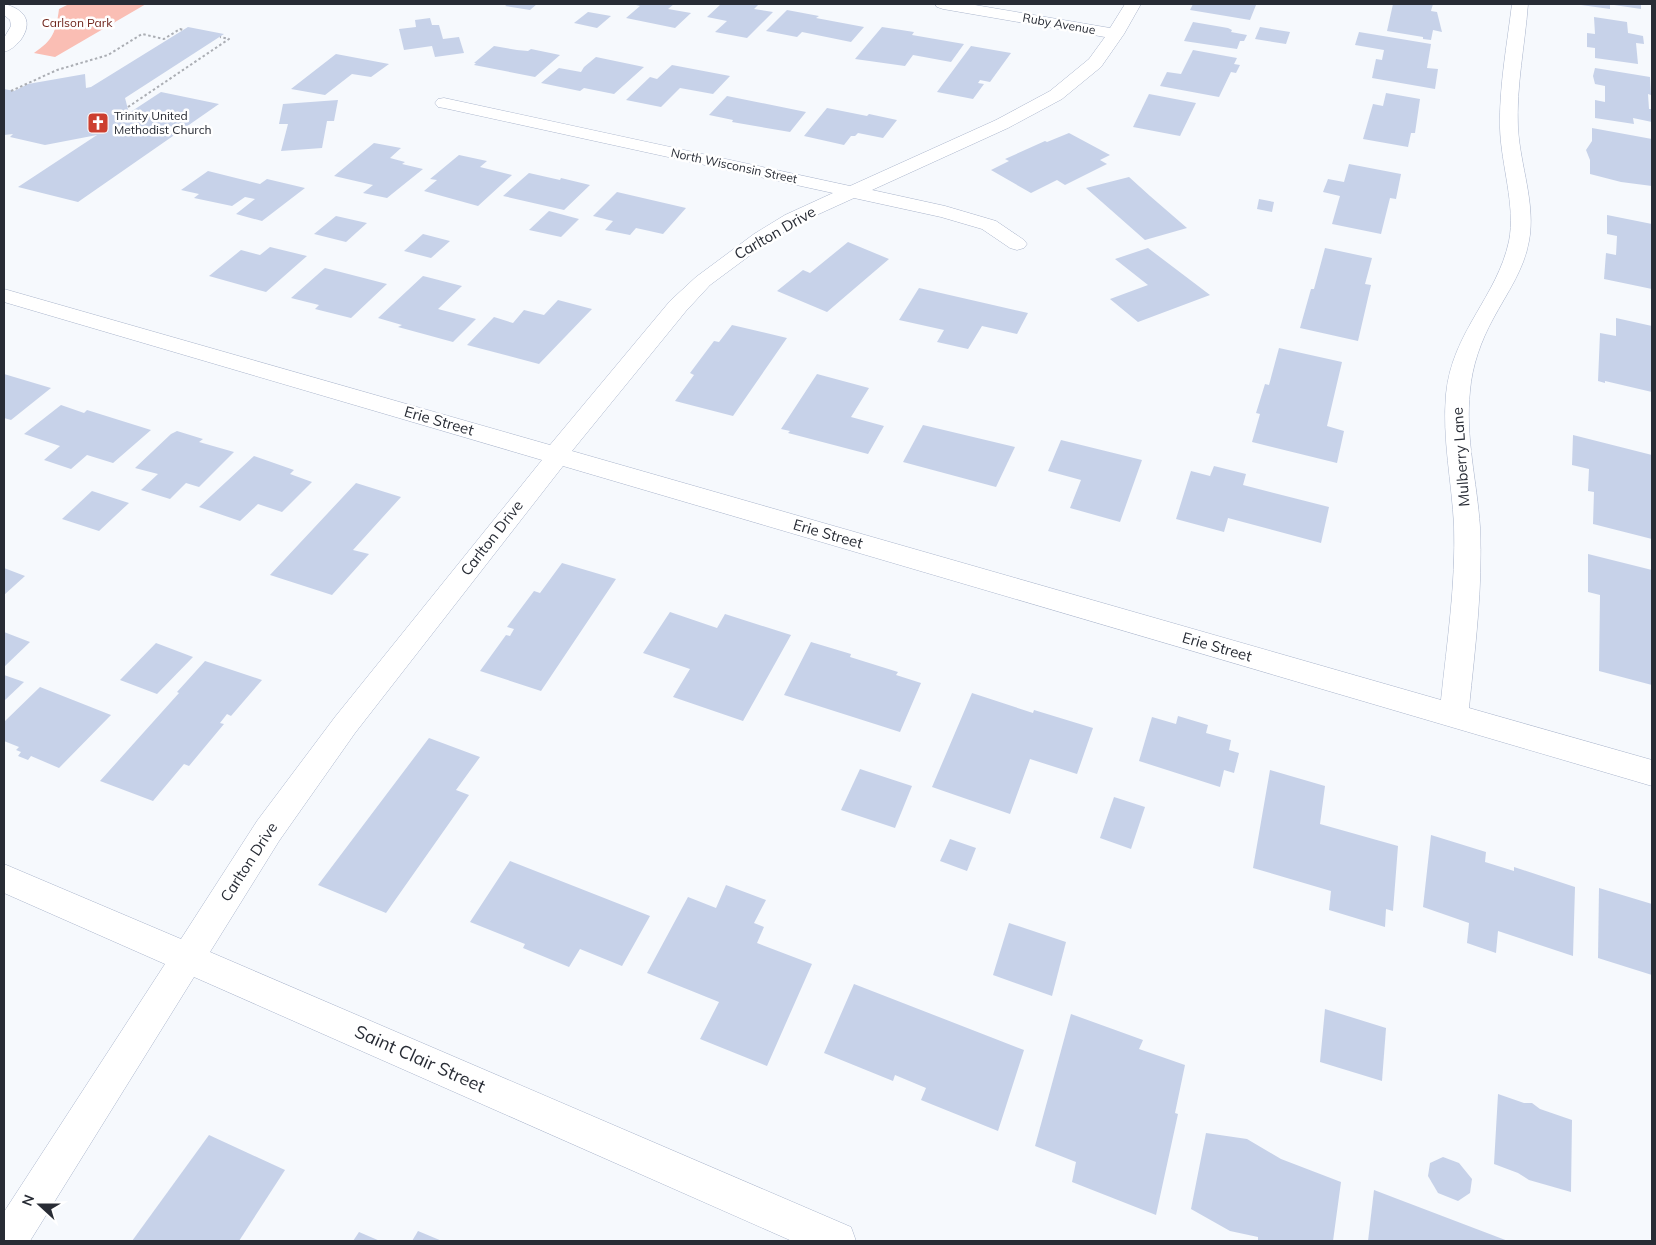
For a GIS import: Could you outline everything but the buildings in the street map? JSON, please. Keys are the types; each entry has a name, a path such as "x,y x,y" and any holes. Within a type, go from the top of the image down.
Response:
{"street":[{"name":"Ruby Avenue","path":"943,4 1116,34"},
{"name":"Carlton Drive","path":"8,1241 268,831 345,725 558,456 560,449 678,306 703,281 761,238 792,220 1002,124 1056,95 1095,63 1116,34 1133,4"},
{"name":"Mulberry Lane","path":"1454,715 1466,589 1467,526 1456,425 1458,390 1465,359 1476,330 1506,280 1516,254 1521,230 1521,205 1510,144 1509,114 1520,4"},
{"path":"4,9 12,12 19,19 20,28 15,37 4,47"},
{"name":"North Wisconsin Street","path":"444,103 945,212 989,225 1018,244"},
{"name":"Erie Street","path":"4,295 1652,773"},
{"name":"Saint Clair Street","path":"4,878 837,1241"}],"path":[{"path":"11,91 57,70 108,55 142,34 164,39 180,29 183,30"},
{"path":"128,107 229,39 220,37"}],"green space":[{"name":"Carlson Park","path":"69,4 146,4 55,57 34,53 45,44 55,30 59,9"}],"place":[{"name":"Trinity United Methodist Church","path":"98,123"}]}
